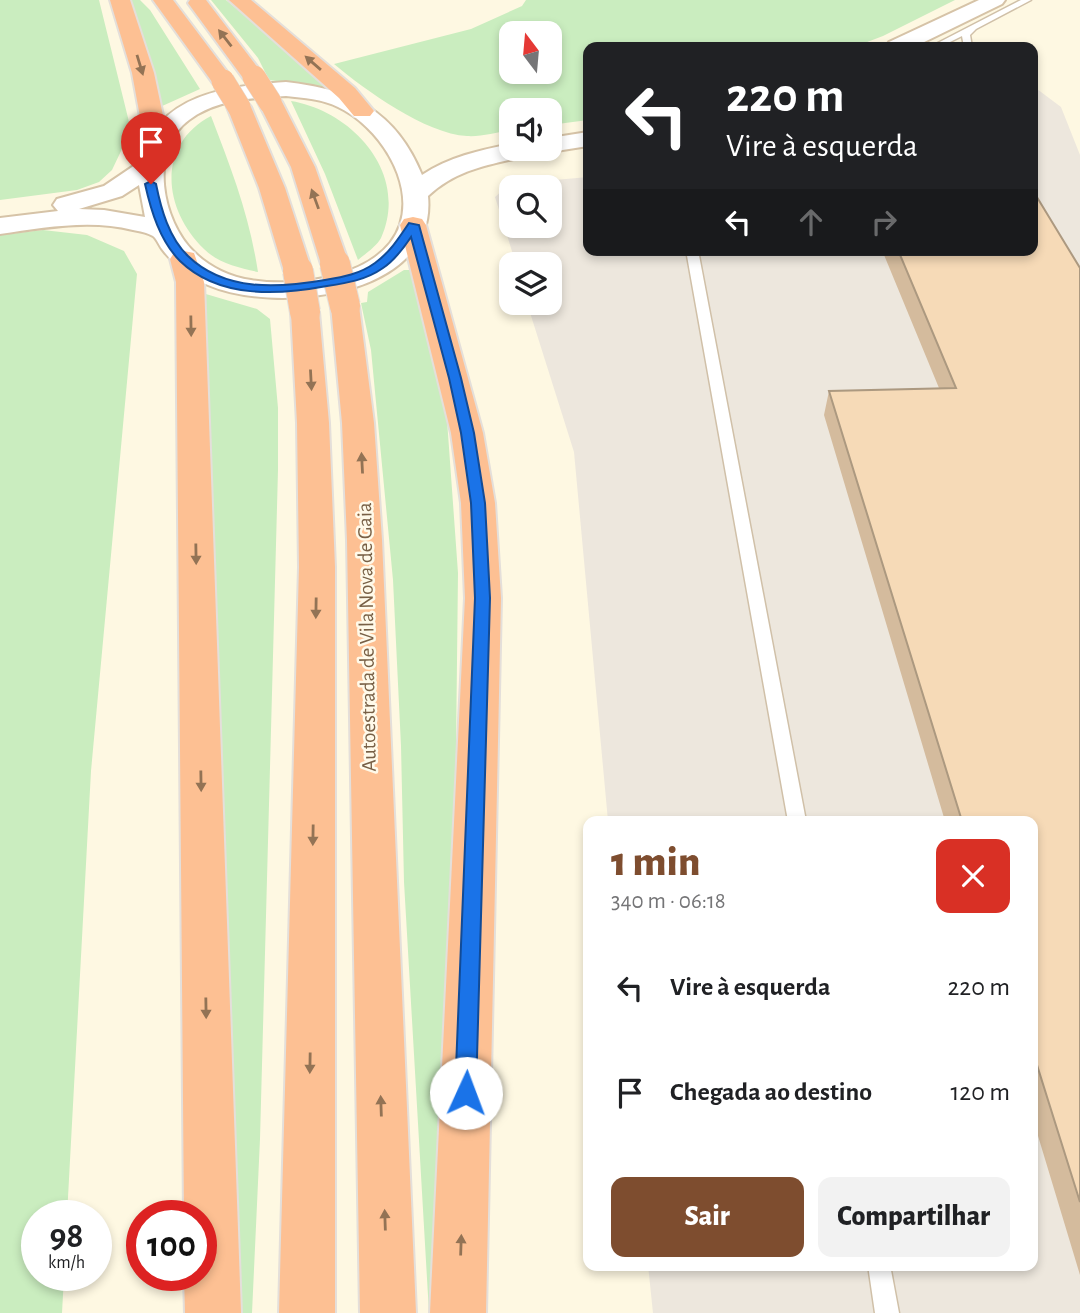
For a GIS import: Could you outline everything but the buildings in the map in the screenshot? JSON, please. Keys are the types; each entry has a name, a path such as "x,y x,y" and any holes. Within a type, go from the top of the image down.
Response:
{"highway":[{"path":"120,0 143,74 154,155"},
{"name":"Autoestrada de Vila Nova de Gaia","path":"163,0 239,107 267,166 298,271 325,309 360,430 366,536 388,1313"},
{"name":"Autoestrada de Vila Nova de Gaia","path":"195,0 270,102 303,167 335,264 325,309 313,423 317,567 307,1313"},
{"path":"239,0 347,93 362,111"},
{"path":"414,210 467,433 478,503 483,598 458,1313"},
{"path":"175,245 190,282 213,1313"}],"main road":[{"path":"907,42 995,0"},
{"path":"0,214 89,200 113,191 154,155 167,128 180,116 200,105 247,92 286,89 336,98 362,111 390,138 401,153 414,210"},
{"path":"390,138 428,149 499,151"},
{"path":"562,143 583,140"},
{"path":"154,155 152,198 175,245"},
{"path":"0,226 110,216 143,223 175,245 204,273 230,284 260,290 326,285 356,278 377,267 400,247 429,179 446,169 499,155"}],"lane":[{"path":"944,42 1027,0"},
{"path":"967,42 966,35 973,27"},
{"path":"693,256 796,816"},
{"path":"879,1271 887,1313"}],"shaded area":[{"path":"1038,90 1061,107 1080,155 1080,1313 653,1313 649,1271 1038,1271 1038,816 608,816 574,452 531,315 562,315 562,252 512,252 508,238 562,238 562,179 583,177 583,256 1038,256"},
{"path":"499,194 499,210 495,197"}],"green space":[{"path":"0,0 99,0 131,130 112,170 99,182 77,190 0,200"},
{"path":"131,0 140,0 150,10 200,89 160,107 148,51"},
{"path":"211,0 226,0 334,89 269,80 258,58"},
{"path":"526,0 955,0 867,42 583,42 583,121 562,123 562,98 499,98 499,132 478,136 451,133 415,119 379,98 334,64 471,29 522,6"},
{"path":"291,101 314,107 335,117 370,149 381,169 388,191 388,214 381,238 358,260 325,174"},
{"path":"211,116 245,212 258,272 236,267 204,249 190,233 174,197 174,160 181,143 193,128"},
{"path":"43,230 87,235 124,251 137,274 91,771 68,1200 21,1200 21,1291 63,1291 62,1313 0,1313 0,235"},
{"path":"404,270 410,270 447,420 458,573 453,1013 444,1313 429,1313 404,882 393,580 371,350 361,303 367,302 368,292"},
{"path":"199,292 257,309 270,319 278,408 260,1139 252,1313 235,1313"}],"route":[{"path":"151,184 157,213 184,259 204,273 230,284 260,290 326,285 356,278 394,254 413,225 455,378 478,503 483,598 466,1093"}]}
